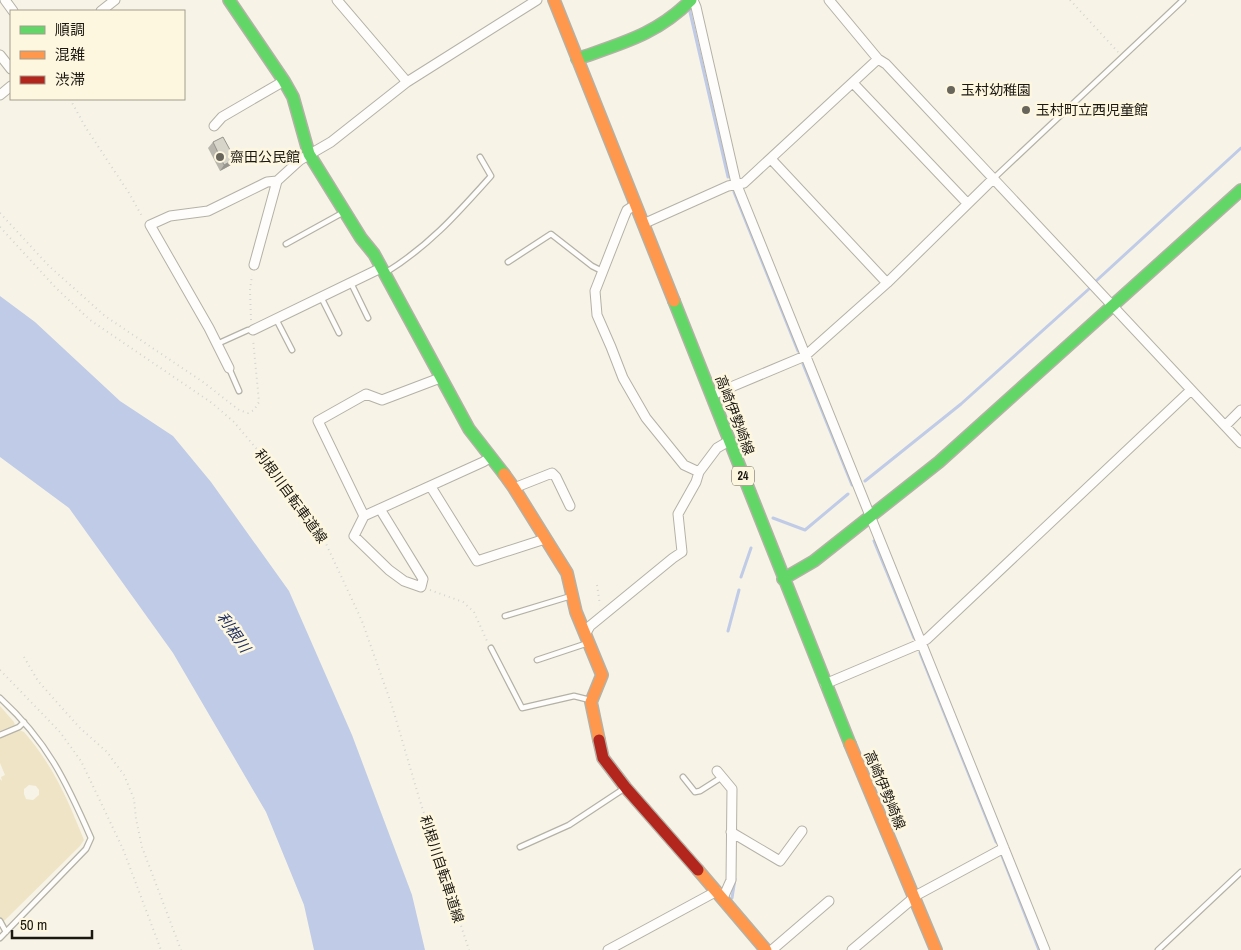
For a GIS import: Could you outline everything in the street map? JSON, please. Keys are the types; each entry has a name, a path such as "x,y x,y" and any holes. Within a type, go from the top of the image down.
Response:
{"street":[{"path":"102,10 115,0"},
{"path":"229,0 284,81 293,98 309,154 374,254 469,429 514,488 567,573 576,612 602,675 591,700 603,758 626,788 720,894 766,950"},
{"path":"337,0 407,82"},
{"path":"254,265 277,181 300,160 331,142 407,82 537,0"},
{"name":"高崎伊勢崎線","path":"554,0 825,684 936,950"},
{"path":"577,59 657,28 692,0 696,7 736,183 1045,950"},
{"path":"829,0 878,58 886,64 1241,443"},
{"path":"0,55 10,68"},
{"path":"643,224 736,183 744,183 878,58"},
{"path":"214,126 222,117 284,81"},
{"path":"852,83 967,204"},
{"path":"771,159 886,283"},
{"path":"712,395 805,356 886,283 993,179"},
{"path":"229,368 150,225 170,216 208,211 267,182 277,181"},
{"path":"783,579 814,561 924,475 1241,190"},
{"path":"635,205 627,210 595,291 597,315 612,347 623,378 646,418 684,465 699,472"},
{"path":"253,330 351,283 383,271"},
{"path":"364,516 318,421 366,394 382,400 440,378"},
{"path":"825,684 927,640 1191,390"},
{"path":"1225,426 1241,410"},
{"path":"588,638 590,626 682,552 678,514 696,482 699,472 717,448 729,441"},
{"path":"380,509 423,579 421,587 404,581 389,570 354,536 364,516 380,509 431,487 491,457"},
{"path":"514,488 552,473 556,477 570,506"},
{"path":"431,487 477,561 545,539"},
{"path":"608,950 629,943 720,894 730,880 732,789 720,774"},
{"path":"731,832 780,860 802,831"},
{"path":"852,950 913,898 1004,848"},
{"path":"772,950 829,901"}],"lane":[{"path":"993,179 1183,0"},
{"path":"383,271 404,262 442,230 491,176 480,157"},
{"path":"286,244 345,212"},
{"path":"508,262 551,234 602,272"},
{"path":"351,283 368,318"},
{"path":"321,297 339,333"},
{"path":"276,319 292,350"},
{"path":"217,344 248,330 253,330"},
{"path":"229,368 239,391"},
{"path":"505,616 573,596"},
{"path":"537,660 588,638"},
{"path":"491,648 522,708 574,696 591,700"},
{"path":"0,698 24,722 46,750 65,781 91,838 86,849 0,938"},
{"path":"0,735 19,727 24,722"},
{"path":"683,777 695,792 700,791 720,774"},
{"path":"520,846 570,825 626,788"},
{"path":"1158,950 1241,872"},
{"path":"0,921 6,932"}],"path":[{"path":"1070,0 1122,57"},
{"path":"71,100 102,154 130,194 145,222 150,225"},
{"path":"0,213 49,266 105,316 203,382 239,410 248,413 254,410 259,402 251,324 250,290 254,265"},
{"name":"利根川自転車道線","path":"0,227 56,288 90,320 212,403 234,422 287,485 321,533 362,621 392,706 420,801 469,950"},
{"path":"598,585 602,617"},
{"path":"421,587 463,602 474,612 491,648"},
{"path":"24,657 38,681 79,727 107,752 124,776 134,799 142,847 181,950"},
{"path":"0,670 60,732 81,761 123,849 161,950"}],"shaded area":[{"path":"0,706 15,725 0,732"},
{"path":"19,730 24,732 52,770 72,810 84,840 0,925 0,779 2,781 1,777 5,775 0,763 0,738","holes":["29,785 36,786 39,790 39,795 33,800 26,799 24,789"]}],"water":[{"name":"利根川","path":"0,296 35,322 120,401 173,436 211,482 289,591 352,735 412,895 425,950 314,950 304,905 266,812 173,653 69,508 0,457"}],"building":[{"path":"223,137 235,159 224,165 213,142"}],"waterway":[{"path":"689,8 728,177"},
{"path":"1096,281 1241,148"},
{"path":"734,192 798,351"},
{"path":"865,481 961,404 1090,288"},
{"path":"803,364 852,485"},
{"path":"773,518 805,530 848,494"},
{"path":"874,541 914,638"},
{"path":"741,577 751,548"},
{"path":"728,631 739,590"},
{"path":"920,653 996,842"},
{"path":"1002,856 1039,950"},
{"path":"732,898 735,879"}],"traffic: fast":[{"path":"229,0 293,97 309,154 361,238 374,254 469,429 504,474"},
{"path":"577,59 638,37 665,22 691,0"},
{"path":"783,579 814,561 939,462 1241,190"},
{"path":"674,301 850,744"}],"traffic: slow":[{"path":"554,0 674,301"},
{"path":"504,474 567,573 576,612 602,675 591,702 599,740"},
{"path":"850,744 936,950"},
{"path":"698,870 766,950"}],"traffic: jam":[{"path":"599,740 603,758 626,788 698,870"}],"place":[{"name":"玉村幼稚園","path":"951,90"},
{"name":"玉村町立西児童館","path":"1026,110"},
{"name":"齋田公民館","path":"220,157"}]}
